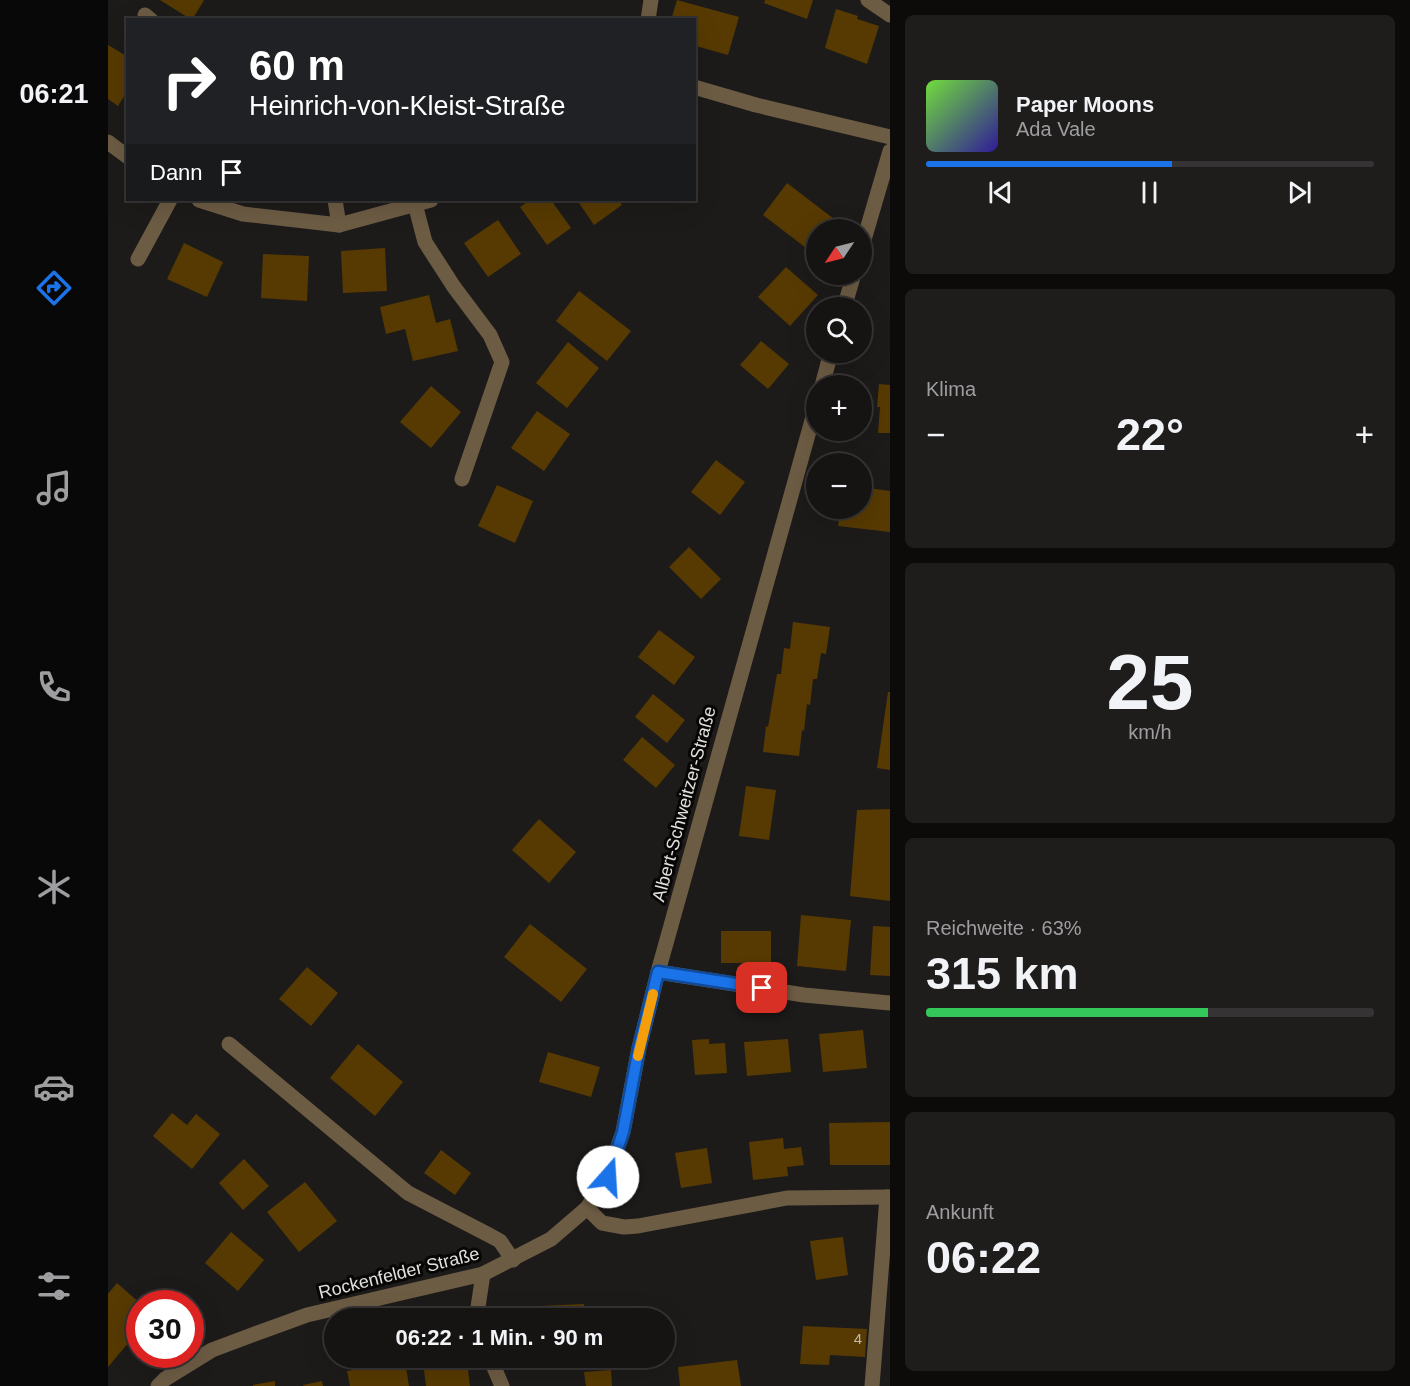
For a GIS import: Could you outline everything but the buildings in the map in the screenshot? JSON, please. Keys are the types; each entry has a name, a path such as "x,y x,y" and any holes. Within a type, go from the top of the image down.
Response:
{"street":[{"path":"648,18 651,0"},
{"path":"868,0 890,15"},
{"path":"696,88 890,137"},
{"path":"108,142 126,156"},
{"path":"870,219 890,151"},
{"path":"138,259 169,201"},
{"path":"202,201 243,214 339,225 427,201"},
{"path":"335,201 339,225"},
{"path":"415,204 425,242 454,287 490,335 502,362 462,479"},
{"name":"Albert-Schweitzer-Straße","path":"587,1208 608,1177 623,1132 639,1048 658,972 806,441"},
{"path":"658,972 804,994 890,1003"},
{"path":"229,1044 408,1193 500,1242 513,1260"},
{"path":"587,1208 602,1223 624,1227 787,1198 888,1197 872,1386"},
{"name":"Rockenfelder Straße","path":"158,1386 165,1379 212,1350 308,1315 483,1274 551,1239 587,1208"},
{"path":"478,1308 483,1274"},
{"path":"494,1368 502,1386"}],"slow traffic":[{"path":"638,1056 653,994"}],"route":[{"path":"608,1177 623,1132 639,1048 658,972 762,988"}]}
